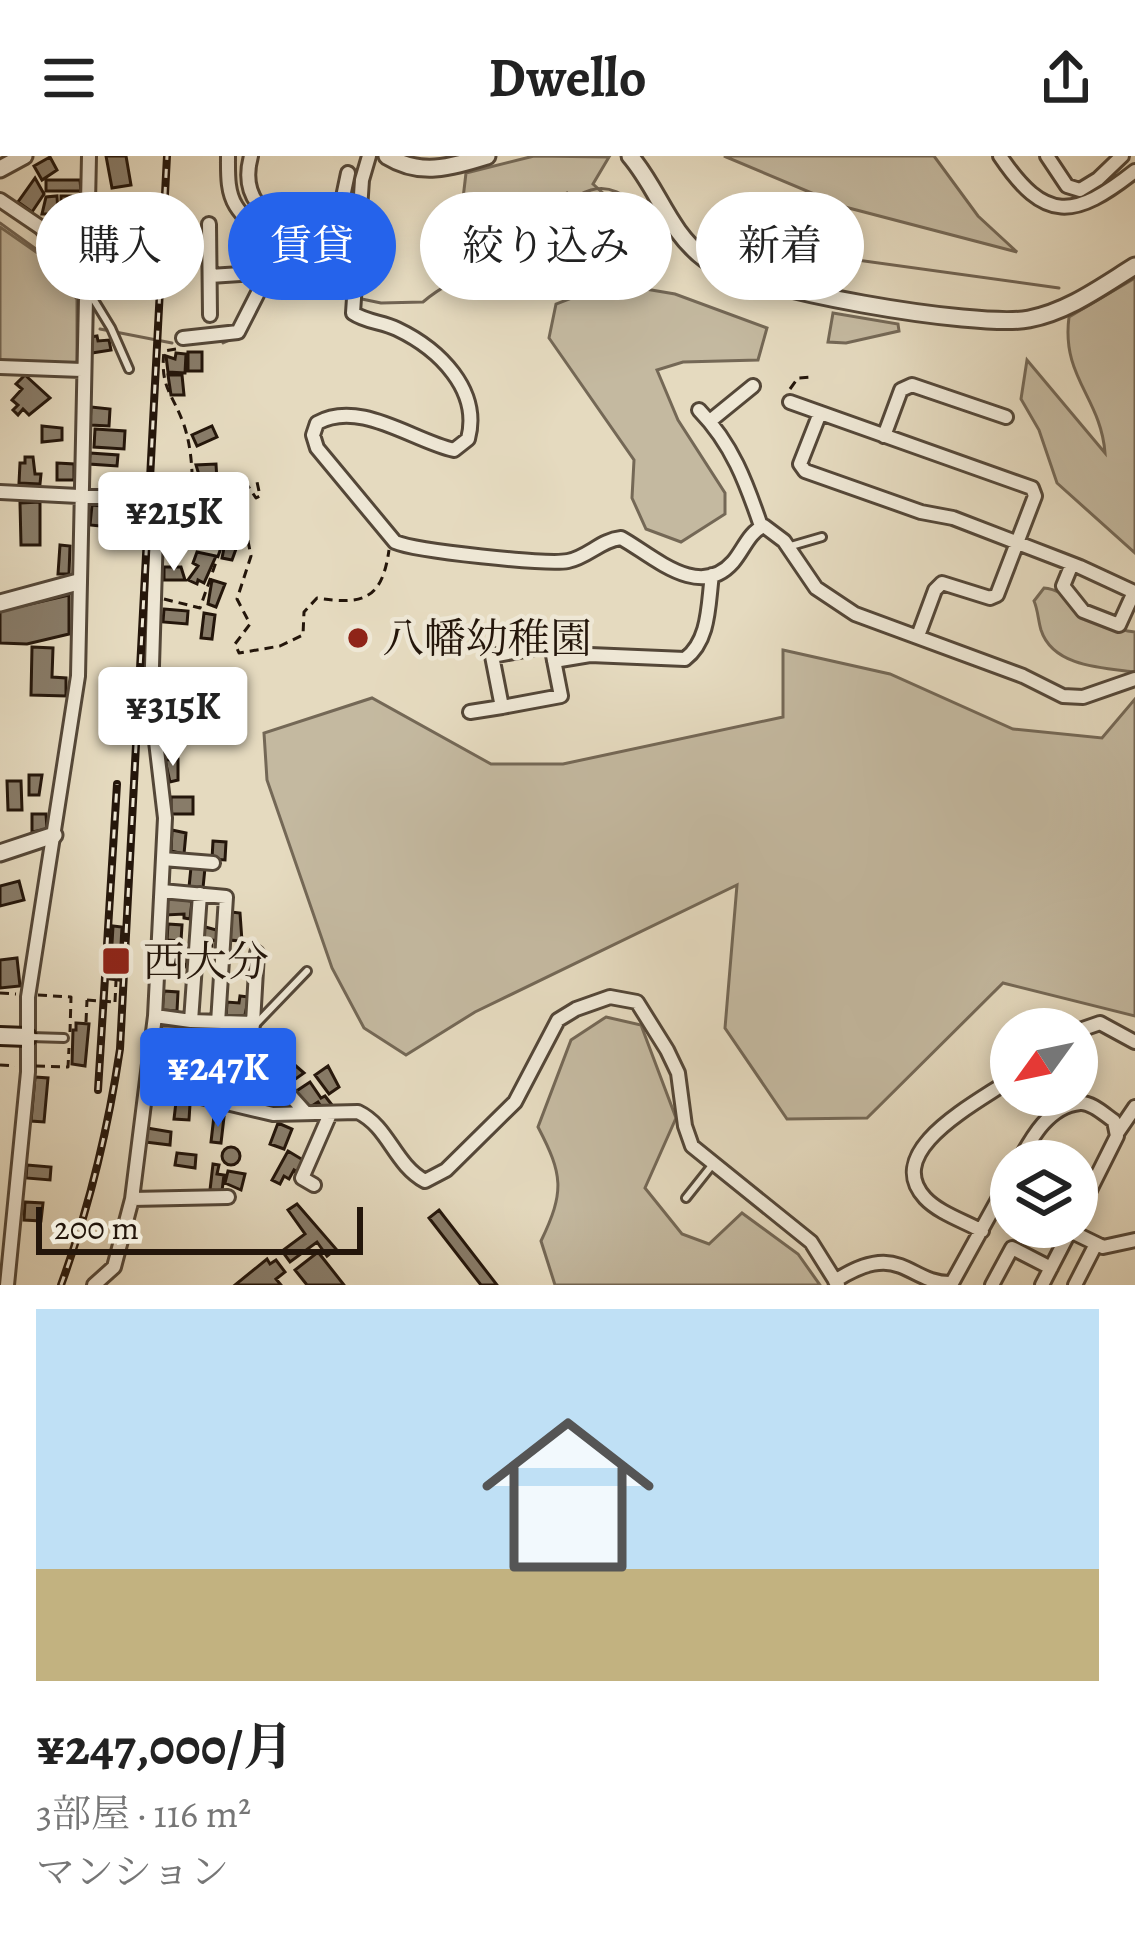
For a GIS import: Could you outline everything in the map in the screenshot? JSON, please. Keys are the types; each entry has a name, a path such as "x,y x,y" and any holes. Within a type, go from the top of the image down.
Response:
{"main road":[{"path":"0,1036 26,1037"}],"street":[{"path":"1,156 0,167 24,156"},
{"path":"87,192 88,156"},
{"path":"210,275 252,275 267,256 266,243 237,209 230,193 228,156"},
{"path":"251,156 251,192"},
{"path":"369,156 362,180 353,309 358,318 395,328 429,350 454,373 469,405 470,433 454,450 359,418 328,417 317,423 313,435 317,448 390,538 410,547 553,562 577,559 620,538 680,573 712,575 730,566 761,526"},
{"path":"387,156 409,168 428,170 487,156"},
{"path":"630,156 670,223 692,248 723,271 772,286 970,320 1010,322 1067,308 1135,266"},
{"path":"1000,156 1027,193 1053,206 1095,199 1135,171"},
{"path":"1047,156 1066,186 1080,190 1117,158"},
{"path":"345,192 349,173"},
{"path":"0,200 36,224"},
{"path":"209,224 210,315"},
{"path":"8,1285 5,1251 28,1066 29,994 78,676 85,300"},
{"path":"183,338 238,332 254,300"},
{"path":"0,367 82,370"},
{"path":"884,436 901,390 912,385 1006,417"},
{"path":"710,421 753,386"},
{"path":"790,402 1032,488 1035,496 997,595 990,598 942,583 918,636"},
{"path":"699,410 737,460 761,526 777,534 807,578 831,602 1063,696 1083,697 1135,679"},
{"path":"820,413 800,464 805,470 921,512 953,518 1072,564 1134,592 1119,625 1078,607 1064,586 1072,564"},
{"path":"0,492 158,500 151,699 165,791 155,1016 132,1199 114,1267 94,1285"},
{"path":"554,661 590,655 685,659 703,638 712,575"},
{"path":"0,602 78,582"},
{"path":"470,712 502,707 561,696 551,645 492,656 502,707"},
{"path":"0,853 54,835"},
{"path":"164,859 213,863"},
{"path":"162,891 226,897 218,1023"},
{"path":"191,1022 200,894"},
{"path":"257,953 251,1044 306,1113"},
{"path":"146,1091 197,1096 273,1114 347,1111 367,1115 412,1173 435,1179 515,1102 558,1020 602,999 620,996 642,1007 671,1058 689,1141 811,1242 837,1283 855,1268 871,1264 908,1269 937,1284 952,1283 990,1216"},
{"path":"155,1016 253,1024"},
{"path":"1098,1023 1135,1042"},
{"path":"982,1231 926,1199 915,1180 914,1161 926,1140 990,1094"},
{"path":"1031,1140 1040,1124 1076,1104 1089,1105 1111,1118 1118,1132"},
{"path":"1098,1173 1135,1107"},
{"path":"314,1185 302,1178 329,1114"},
{"path":"132,1199 228,1197"},
{"path":"1098,1245 1108,1248 1135,1240"},
{"path":"992,1285 1012,1248 1051,1268"},
{"path":"1042,1285 1061,1248"},
{"path":"1075,1285 1094,1248"}],"lane":[{"path":"94,300 129,369"},
{"path":"788,547 822,537"},
{"path":"253,1024 308,971"},
{"path":"26,1037 64,1038"},
{"path":"686,1198 713,1164"}],"path":[{"path":"157,533 194,524 188,438 161,379 164,351 179,348 183,338"},
{"path":"790,402 788,391 798,377 814,377"},
{"path":"256,477 260,496 256,497 244,480 242,512 251,556 237,599 250,624 235,644 239,653 280,646 303,635 304,612 317,598 350,603 369,597 386,573 390,538"},
{"path":"193,497 242,512"},
{"path":"156,597 200,608 224,542 227,510"},
{"path":"86,1022 87,1000 115,1002 116,981"},
{"path":"0,993 71,997 68,1067 0,1066"}],"shaded area":[{"path":"534,156 609,157 593,184 602,192 464,192 466,173"},
{"path":"724,156 934,156 978,216 1017,252 864,212 864,192 809,192"},
{"path":"0,227 36,252 36,300 77,300 77,363 0,361"},
{"path":"1135,278 1135,553 1057,483 1039,430 1021,399 1027,360 1105,453 1097,417 1071,356 1069,317"},
{"path":"672,293 767,328 758,360 683,362 657,370 678,420 725,493 725,514 681,542 646,529 632,498 634,460 549,338 556,304 566,300 672,300"},
{"path":"833,313 898,324 899,331 846,343 828,342"},
{"path":"1044,588 1064,595 1108,624 1135,632 1135,672 1080,663 1056,652 1041,630 1034,601"},
{"path":"783,650 890,674 1013,729 1102,738 1135,699 1135,1016 1003,983 867,1118 787,1119 725,1028 737,885 475,1012 406,1055 364,1028 332,968 267,780 264,733 372,698 491,764 563,764 783,717"},
{"path":"606,1017 641,1025 676,1118 645,1188 682,1234 709,1244 742,1213 798,1254 820,1285 555,1285 541,1241 558,1183 538,1127 571,1040"}],"building":[{"path":"106,156 126,156 131,185 112,188"},
{"path":"50,157 57,170 42,180 34,166"},
{"path":"35,178 43,192 36,192 32,212 18,202"},
{"path":"46,180 80,180 81,191 46,191"},
{"path":"97,336 98,341 109,340 111,350 92,353 90,337"},
{"path":"188,352 202,352 202,371 188,371"},
{"path":"176,353 186,354 185,373 168,372 166,356 175,359"},
{"path":"25,375 50,398 29,415 23,409 18,415 13,410 18,405 12,400 22,389 16,384"},
{"path":"168,375 182,375 184,395 171,395"},
{"path":"91,407 110,409 109,426 90,425"},
{"path":"42,426 62,428 62,440 42,442"},
{"path":"212,426 217,437 197,446 192,435"},
{"path":"95,429 125,431 124,449 94,447"},
{"path":"90,453 118,455 117,466 89,464"},
{"path":"25,457 33,457 40,484 19,483"},
{"path":"57,463 74,464 74,480 57,480"},
{"path":"216,464 217,481 201,482 196,465"},
{"path":"199,486 220,486 220,501 199,494"},
{"path":"40,502 40,545 21,545 20,503"},
{"path":"92,505 112,507 111,527 90,525"},
{"path":"170,531 177,531 177,540 184,540 184,547 164,547 164,536 170,536"},
{"path":"230,536 240,538 232,560 222,558"},
{"path":"60,545 70,546 69,574 58,574"},
{"path":"197,552 216,556 204,583 198,580 197,584 188,580 198,566 193,563"},
{"path":"164,567 181,567 185,580 164,580"},
{"path":"212,580 225,584 216,607 208,604"},
{"path":"69,595 69,634 27,644 0,643 0,611"},
{"path":"164,609 188,611 187,624 163,622"},
{"path":"204,613 215,615 212,639 201,638"},
{"path":"32,647 53,648 52,677 66,678 66,696 31,695"},
{"path":"160,681 175,684 170,711 156,708"},
{"path":"162,711 185,714 184,729 160,726"},
{"path":"178,759 178,780 170,782 165,760"},
{"path":"29,775 42,775 39,795 29,795"},
{"path":"7,781 21,781 22,810 8,810"},
{"path":"171,797 193,797 193,814 171,814"},
{"path":"32,814 46,814 47,829 32,832"},
{"path":"172,830 186,833 184,854 171,851"},
{"path":"213,841 226,842 225,860 212,859"},
{"path":"191,867 205,868 203,888 189,887"},
{"path":"19,881 24,900 0,906 0,886"},
{"path":"167,898 192,901 190,919 184,914 166,915"},
{"path":"231,912 240,913 242,941 229,940"},
{"path":"168,924 182,925 181,941 167,940"},
{"path":"113,926 122,927 119,980 110,979"},
{"path":"202,926 220,931 219,941 201,945"},
{"path":"166,951 188,953 184,968 165,961"},
{"path":"17,958 20,986 0,988 0,960"},
{"path":"164,991 178,992 177,1011 162,1010"},
{"path":"240,996 249,997 244,1019 226,1018 227,1002 239,1003"},
{"path":"163,1022 184,1024 183,1040 162,1038"},
{"path":"76,1023 89,1024 85,1066 72,1064"},
{"path":"241,1028 245,1042 227,1047 223,1033"},
{"path":"271,1031 286,1052 271,1062 258,1040"},
{"path":"159,1046 183,1047 182,1059 158,1060"},
{"path":"289,1060 304,1073 287,1085 276,1070"},
{"path":"208,1062 224,1063 222,1078 206,1077"},
{"path":"328,1066 339,1087 329,1094 315,1075"},
{"path":"154,1070 181,1075 180,1085 153,1081"},
{"path":"35,1077 48,1078 44,1122 31,1121"},
{"path":"310,1082 332,1105 323,1109 318,1102 307,1109 295,1092"},
{"path":"229,1085 252,1090 244,1102 226,1099"},
{"path":"176,1102 190,1104 189,1120 174,1119"},
{"path":"214,1116 224,1117 221,1143 211,1142"},
{"path":"278,1123 292,1129 284,1149 270,1144"},
{"path":"147,1128 171,1132 170,1145 145,1142"},
{"path":"231,1147 240,1156 231,1165 222,1156"},
{"path":"288,1151 303,1160 297,1172 289,1179 284,1176 280,1184 272,1180"},
{"path":"177,1153 196,1155 195,1168 175,1165"},
{"path":"213,1164 219,1165 217,1174 224,1175 222,1191 210,1190"},
{"path":"27,1165 51,1167 50,1180 26,1178"},
{"path":"228,1171 245,1174 241,1190 225,1183"},
{"path":"25,1202 43,1203 41,1221 24,1220"},
{"path":"297,1204 336,1249 327,1256 317,1242 290,1262 282,1251 305,1234 288,1210"},
{"path":"439,1210 497,1285 481,1285 429,1218"},
{"path":"318,1252 344,1285 307,1285 295,1270"},
{"path":"267,1259 270,1264 276,1260 285,1272 276,1279 281,1285 235,1285"}],"waterway":[{"path":"586,192 616,192"},
{"path":"0,223 36,249"},
{"path":"864,261 1059,288"},
{"path":"250,322 261,300"},
{"path":"367,300 426,300"},
{"path":"100,329 172,343"},
{"path":"223,343 241,335"}],"railway":[{"path":"61,1285 96,1168 120,1049 167,156"},
{"path":"98,1090 117,784"}],"place":[{"name":"八幡幼稚園","path":"358,638"},
{"name":"西大分","path":"116,961"}]}
